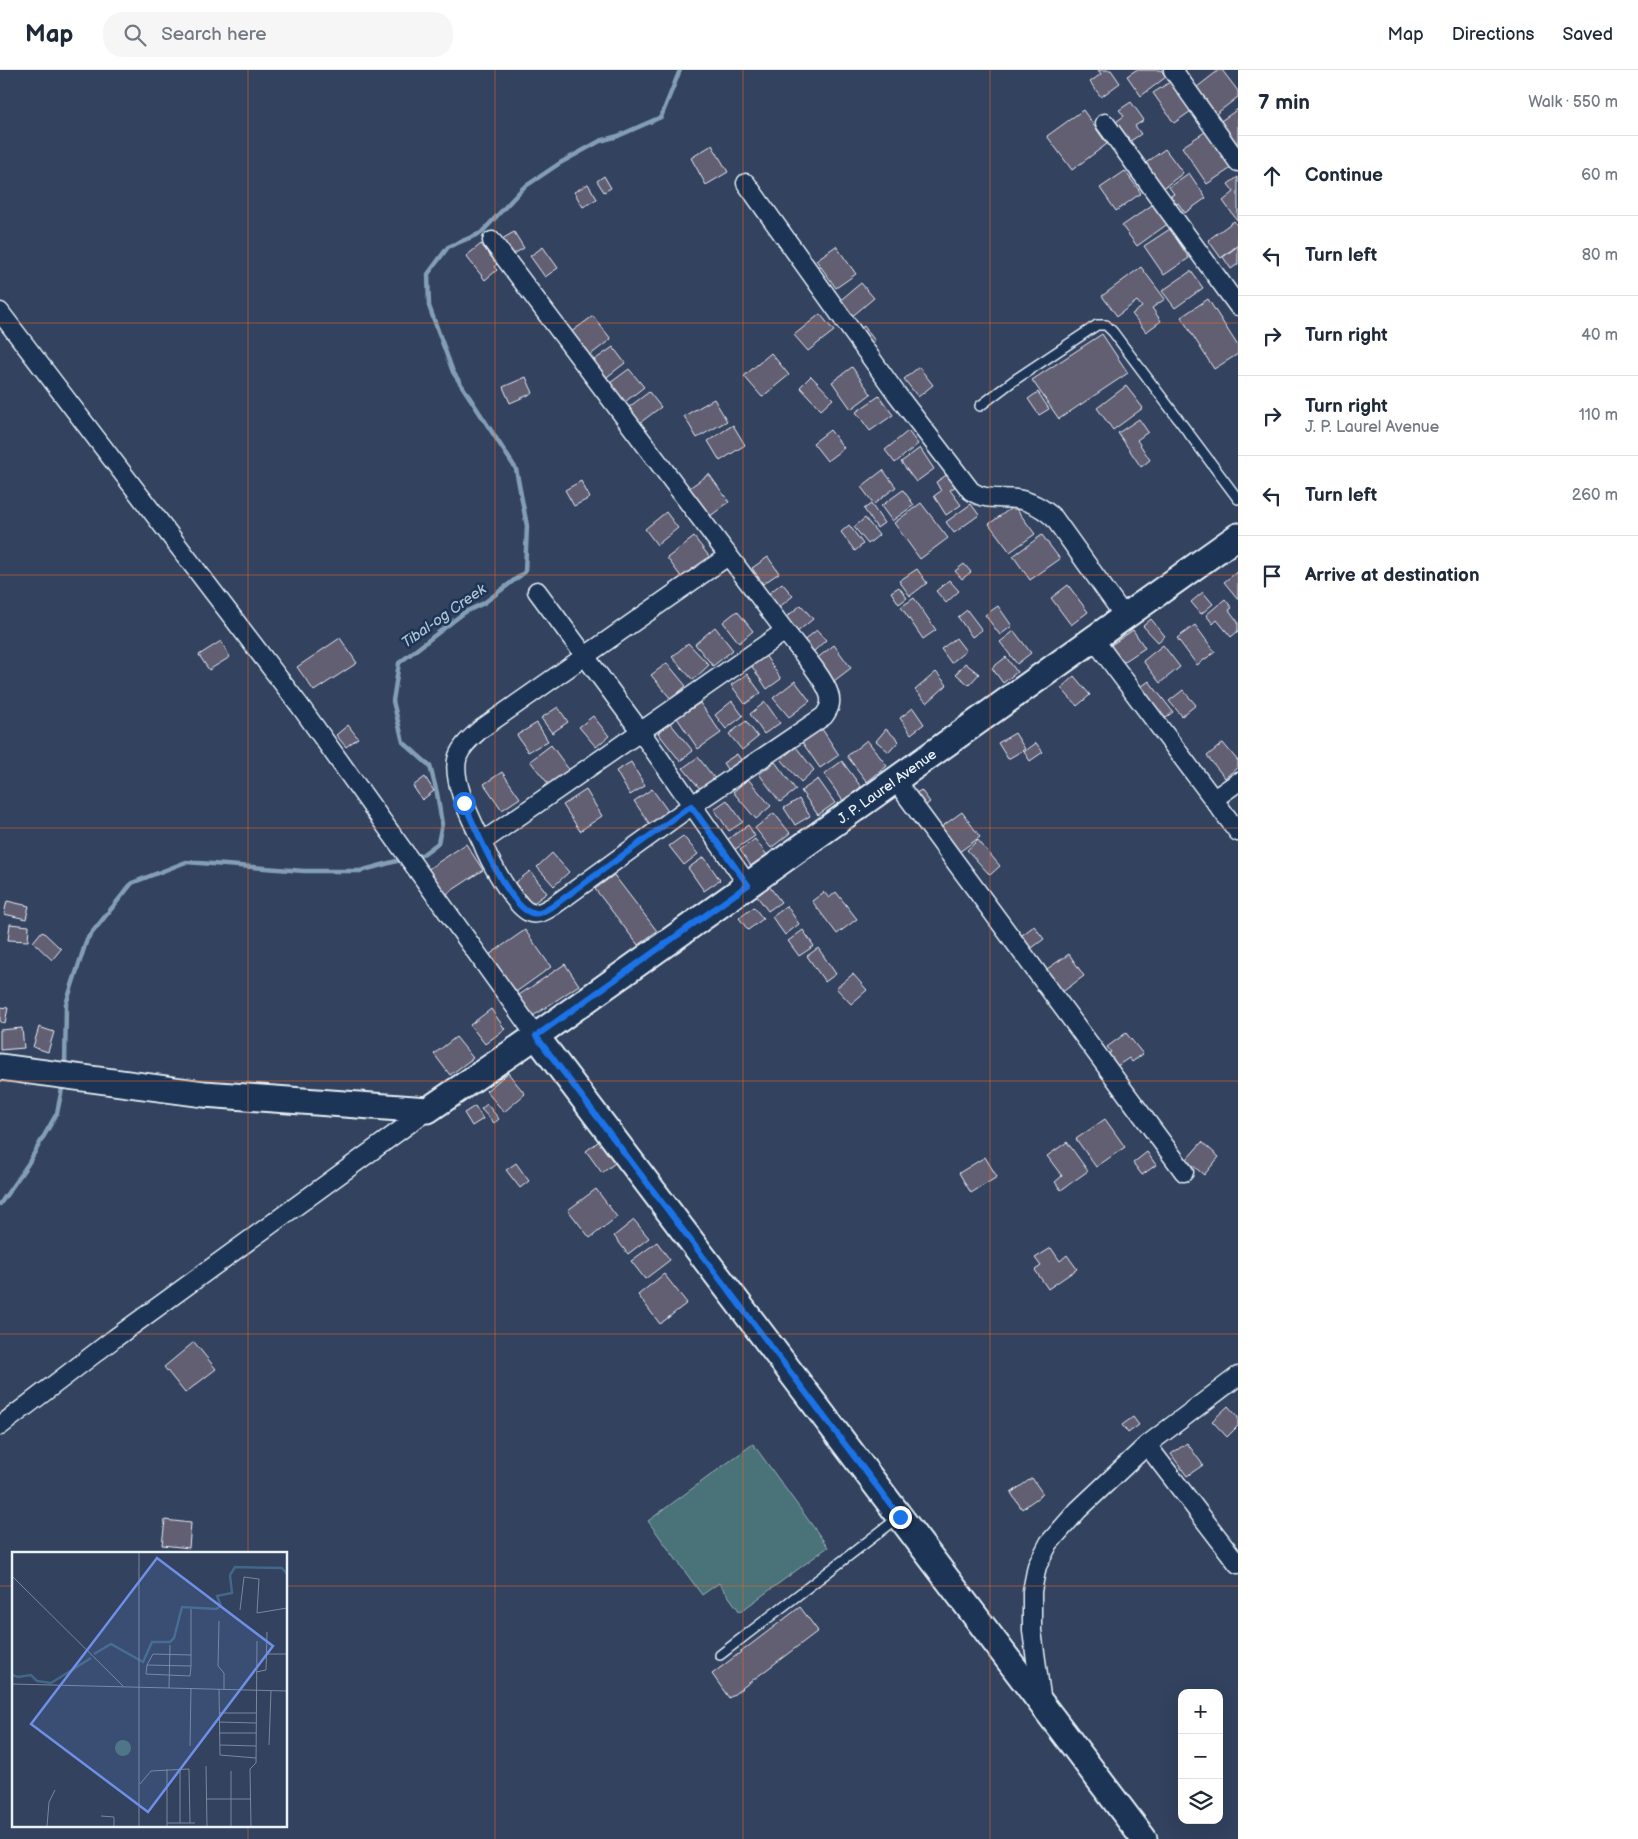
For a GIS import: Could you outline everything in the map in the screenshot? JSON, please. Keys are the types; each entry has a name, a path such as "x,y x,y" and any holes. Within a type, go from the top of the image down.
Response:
{"street":[{"path":"1174,70 1238,161"},
{"path":"1105,124 1238,306"},
{"path":"746,183 896,393 971,491 989,499 1016,499 1043,508 1054,518 1124,616"},
{"path":"492,241 785,631 825,686 829,694 830,708 824,716 691,806 540,914 530,913 521,908 490,861 464,803 456,764 458,754 466,742 481,730 728,556"},
{"path":"0,312 300,706 536,1036 1144,1839"},
{"name":"J. P. Laurel Avenue","path":"428,1110 536,1036 1238,536"},
{"path":"537,591 641,732 748,885"},
{"path":"482,842 785,631"},
{"path":"1093,638 1238,832"},
{"path":"895,780 1184,1172"},
{"path":"1214,799 1238,782"},
{"path":"0,1067 204,1094 428,1110"},
{"path":"0,1426 116,1338 428,1110"},
{"path":"1042,1704 1032,1631 1032,1591 1037,1566 1049,1543 1078,1510 1147,1445 1236,1380"},
{"path":"1147,1445 1238,1564"}],"lane":[{"path":"980,406 1013,381 1097,325 1106,325 1238,499"},
{"path":"720,1655 900,1517"}],"green space":[{"path":"753,1444 828,1547 740,1612 719,1583 702,1595 648,1521"}],"building":[{"path":"1098,70 1111,70 1120,83 1101,97 1090,82 1101,74"},
{"path":"1136,70 1161,70 1166,77 1141,96 1127,76"},
{"path":"1219,70 1222,70 1238,91 1238,97 1212,117 1192,91"},
{"path":"1173,80 1194,109 1174,123 1153,93"},
{"path":"1131,102 1144,120 1135,126 1141,134 1126,144 1113,124 1124,116 1119,110"},
{"path":"1238,109 1238,151 1215,125"},
{"path":"1083,110 1107,144 1072,170 1047,136"},
{"path":"1211,128 1236,165 1207,184 1182,147"},
{"path":"712,145 728,172 706,185 691,158"},
{"path":"1165,149 1183,173 1161,190 1143,165"},
{"path":"1125,171 1141,193 1116,211 1100,188"},
{"path":"1189,173 1206,198 1185,213 1178,203 1173,206 1167,198 1174,194 1169,187"},
{"path":"604,176 611,188 604,192 597,181"},
{"path":"1238,177 1237,220 1223,201 1234,192 1228,184"},
{"path":"588,184 597,199 583,207 574,192"},
{"path":"1155,203 1169,223 1137,246 1122,226"},
{"path":"1234,221 1238,227 1238,245 1221,258 1208,240"},
{"path":"1170,229 1189,258 1164,275 1144,246"},
{"path":"514,232 524,248 512,255 502,239"},
{"path":"481,244 497,264 494,267 497,270 485,280 466,256"},
{"path":"836,246 856,274 836,288 816,260"},
{"path":"1238,246 1238,264 1231,269 1223,257"},
{"path":"543,247 558,268 545,277 530,256"},
{"path":"1141,267 1165,299 1152,308 1161,321 1146,332 1132,314 1142,307 1137,301 1117,316 1102,296"},
{"path":"1191,271 1203,288 1175,308 1162,291"},
{"path":"861,283 874,298 849,319 837,303"},
{"path":"1208,299 1238,346 1238,354 1214,369 1181,317"},
{"path":"820,314 834,331 808,351 794,335"},
{"path":"593,316 611,339 585,359 567,335"},
{"path":"864,326 875,341 867,347 855,332"},
{"path":"1102,334 1128,373 1059,419 1032,380"},
{"path":"613,347 625,363 603,380 590,363"},
{"path":"771,353 789,375 762,397 744,376"},
{"path":"852,367 871,394 851,409 832,382"},
{"path":"919,367 933,385 918,397 904,379"},
{"path":"629,369 644,387 621,405 606,386"},
{"path":"811,376 833,399 821,410 800,387"},
{"path":"526,377 533,393 510,403 503,387"},
{"path":"1126,386 1143,408 1113,430 1097,408"},
{"path":"649,392 661,407 637,425 625,410"},
{"path":"1038,392 1049,409 1039,415 1028,399"},
{"path":"879,396 893,415 870,431 856,412"},
{"path":"714,399 727,421 697,438 684,416"},
{"path":"1139,419 1148,432 1137,440 1150,460 1141,467 1118,433"},
{"path":"733,425 745,445 720,461 708,441"},
{"path":"830,430 844,448 827,461 813,443"},
{"path":"908,431 918,444 895,463 885,450"},
{"path":"920,448 934,469 916,482 901,462"},
{"path":"883,470 896,487 874,504 861,487"},
{"path":"709,474 729,502 705,520 685,491"},
{"path":"948,474 956,486 950,490 961,505 946,515 934,496 941,491 936,482"},
{"path":"581,481 590,498 574,506 565,490"},
{"path":"903,490 914,505 892,521 881,506"},
{"path":"921,503 948,538 920,559 894,523"},
{"path":"871,504 884,523 877,528 864,509"},
{"path":"971,504 979,515 954,533 946,522"},
{"path":"1014,506 1035,534 1010,552 989,524"},
{"path":"666,512 678,528 657,545 645,529"},
{"path":"865,518 879,535 868,544 854,527"},
{"path":"849,525 863,544 855,551 841,532"},
{"path":"1042,535 1060,559 1030,580 1013,556"},
{"path":"694,537 712,560 685,582 667,558"},
{"path":"768,557 779,573 763,584 752,568"},
{"path":"964,564 971,572 962,579 955,571"},
{"path":"917,569 927,583 910,596 899,581"},
{"path":"1238,571 1238,599 1224,582"},
{"path":"949,580 959,591 946,603 936,591"},
{"path":"782,583 793,596 778,608 767,595"},
{"path":"1068,585 1088,612 1071,625 1051,598"},
{"path":"899,587 907,598 899,604 891,592"},
{"path":"1203,592 1213,604 1201,614 1191,602"},
{"path":"914,598 936,630 923,639 901,607"},
{"path":"1225,599 1232,608 1229,610 1238,622 1238,631 1231,637 1217,620 1213,624 1206,615"},
{"path":"801,605 813,619 796,633 784,619"},
{"path":"998,606 1012,626 1000,635 985,615"},
{"path":"967,610 982,630 972,637 958,617"},
{"path":"737,611 753,631 739,643 723,622"},
{"path":"1151,619 1165,636 1158,642 1143,626"},
{"path":"1195,625 1215,652 1197,665 1177,638"},
{"path":"715,627 733,650 713,666 695,644"},
{"path":"817,630 826,640 812,653 802,642"},
{"path":"1133,630 1145,648 1122,663 1111,645"},
{"path":"1014,631 1031,653 1017,664 1000,642"},
{"path":"340,638 357,663 314,691 297,667"},
{"path":"956,638 966,651 951,663 941,649"},
{"path":"221,641 230,657 209,670 199,655"},
{"path":"688,643 709,665 693,680 672,657"},
{"path":"834,645 851,668 834,681 816,659"},
{"path":"1163,645 1180,667 1160,683 1143,661"},
{"path":"765,655 781,679 767,689 751,665"},
{"path":"1006,657 1017,672 1003,683 992,668"},
{"path":"667,663 686,686 671,699 651,675"},
{"path":"965,663 979,674 969,685 956,674"},
{"path":"936,672 947,685 927,703 915,690"},
{"path":"747,674 761,693 745,704 731,685"},
{"path":"1074,676 1090,695 1077,706 1061,688"},
{"path":"795,681 810,701 789,717 773,698"},
{"path":"1149,681 1173,712 1162,720 1138,689"},
{"path":"1183,690 1196,705 1182,716 1169,701"},
{"path":"732,701 743,716 726,729 715,715"},
{"path":"765,702 780,723 764,734 750,714"},
{"path":"700,703 721,733 698,749 677,718"},
{"path":"558,707 568,722 552,733 541,718"},
{"path":"913,708 924,724 911,734 900,718"},
{"path":"593,716 609,736 596,747 579,727"},
{"path":"746,721 758,737 742,750 729,734"},
{"path":"537,723 548,741 528,752 517,735"},
{"path":"670,723 693,751 680,761 658,733"},
{"path":"348,725 358,738 346,747 336,735"},
{"path":"822,729 839,755 820,768 802,742"},
{"path":"886,729 899,741 889,752 876,741"},
{"path":"1015,733 1025,749 1008,759 998,743"},
{"path":"867,740 887,766 867,782 847,756"},
{"path":"1036,743 1043,752 1030,761 1024,752"},
{"path":"1223,743 1238,761 1238,767 1225,778 1207,756"},
{"path":"551,745 570,771 550,786 530,761"},
{"path":"796,747 814,770 801,782 781,759"},
{"path":"737,754 743,763 729,772 723,763"},
{"path":"698,757 715,779 701,790 683,768"},
{"path":"842,761 861,787 843,801 824,774"},
{"path":"631,762 645,786 630,795 616,771"},
{"path":"775,762 796,790 780,802 759,774"},
{"path":"502,772 520,798 502,810 484,784"},
{"path":"425,777 434,791 422,800 413,786"},
{"path":"748,779 771,806 756,819 733,792"},
{"path":"818,779 835,803 818,815 801,791"},
{"path":"652,789 670,814 651,826 634,801"},
{"path":"586,790 602,816 580,831 563,805"},
{"path":"921,790 930,802 920,810 910,797"},
{"path":"799,799 810,816 795,825 784,808"},
{"path":"727,800 743,822 729,831 714,809"},
{"path":"962,812 980,837 955,855 937,830"},
{"path":"774,813 790,833 771,848 755,828"},
{"path":"748,825 755,836 731,852 724,842"},
{"path":"683,836 698,854 684,865 669,846"},
{"path":"755,839 767,855 751,866 740,850"},
{"path":"978,840 1000,866 990,875 967,850"},
{"path":"466,844 483,870 445,895 428,869"},
{"path":"552,853 569,872 554,886 537,867"},
{"path":"704,857 720,880 704,891 688,868"},
{"path":"530,871 547,893 532,904 515,883"},
{"path":"614,875 657,931 638,945 595,889"},
{"path":"769,886 781,902 768,911 756,895"},
{"path":"824,892 829,898 836,892 857,919 837,934 812,901"},
{"path":"7,901 29,906 26,919 4,914"},
{"path":"787,906 799,924 785,935 772,917"},
{"path":"754,907 763,919 748,930 739,918"},
{"path":"10,924 29,926 28,941 8,940"},
{"path":"1034,926 1044,939 1028,951 1018,938"},
{"path":"525,930 551,967 516,992 489,955"},
{"path":"803,930 814,946 799,956 788,941"},
{"path":"42,931 61,949 52,960 33,942"},
{"path":"818,948 836,974 825,982 807,956"},
{"path":"1069,954 1084,976 1057,996 1041,973"},
{"path":"565,964 579,985 533,1016 519,995"},
{"path":"853,974 867,990 851,1004 836,988"},
{"path":"0,1007 8,1008 5,1023 0,1022"},
{"path":"491,1009 505,1029 485,1044 470,1025"},
{"path":"39,1027 54,1032 48,1052 33,1047"},
{"path":"22,1028 24,1048 0,1050 0,1030"},
{"path":"1126,1033 1143,1054 1132,1062 1129,1058 1117,1066 1114,1061 1110,1064 1104,1057 1111,1052 1107,1047"},
{"path":"456,1037 473,1058 450,1075 434,1054"},
{"path":"508,1073 525,1094 504,1112 486,1091"},
{"path":"487,1104 499,1119 494,1123 481,1109"},
{"path":"475,1106 483,1119 472,1126 464,1113"},
{"path":"1105,1119 1125,1147 1096,1167 1076,1139"},
{"path":"599,1141 615,1163 602,1173 586,1151"},
{"path":"1067,1142 1088,1171 1061,1190 1055,1182 1062,1176 1047,1156"},
{"path":"1202,1142 1219,1157 1204,1175 1186,1160"},
{"path":"1147,1152 1156,1165 1142,1175 1133,1163"},
{"path":"985,1157 997,1177 971,1193 959,1173"},
{"path":"516,1163 529,1181 520,1188 506,1170"},
{"path":"596,1189 617,1217 590,1238 568,1210"},
{"path":"634,1220 649,1238 628,1254 614,1236"},
{"path":"657,1242 670,1260 645,1279 631,1261"},
{"path":"1051,1248 1060,1261 1067,1255 1077,1269 1048,1289 1035,1270 1041,1266 1035,1258"},
{"path":"664,1274 687,1303 660,1324 638,1295"},
{"path":"194,1342 216,1369 185,1393 164,1367"},
{"path":"1228,1406 1238,1417 1238,1426 1227,1437 1212,1421"},
{"path":"1133,1417 1139,1425 1128,1433 1122,1425"},
{"path":"1187,1443 1203,1465 1187,1476 1171,1454"},
{"path":"1032,1478 1043,1494 1022,1509 1011,1493"},
{"path":"165,1520 191,1523 189,1548 162,1545"},
{"path":"800,1607 818,1631 729,1698 712,1674"}],"waterway":[{"name":"Tibal-og Creek","path":"414,857 422,855 438,843 442,824 430,766 403,742 393,701 399,663 465,612 484,603 525,572 527,526 516,469 453,372 429,306 428,274 448,247 481,233 523,188 560,163 600,141 618,136 661,117 680,70"},
{"name":"Tibal-og Creek","path":"65,1068 66,1004 87,939 132,883 186,862 304,871 360,871 404,859"},
{"name":"Tibal-og Creek","path":"0,1204 28,1164 57,1113 63,1084"}],"route":[{"path":"464,803 490,861 521,908 530,913 540,914 553,906 691,806 748,885 536,1036 900,1517"}]}
